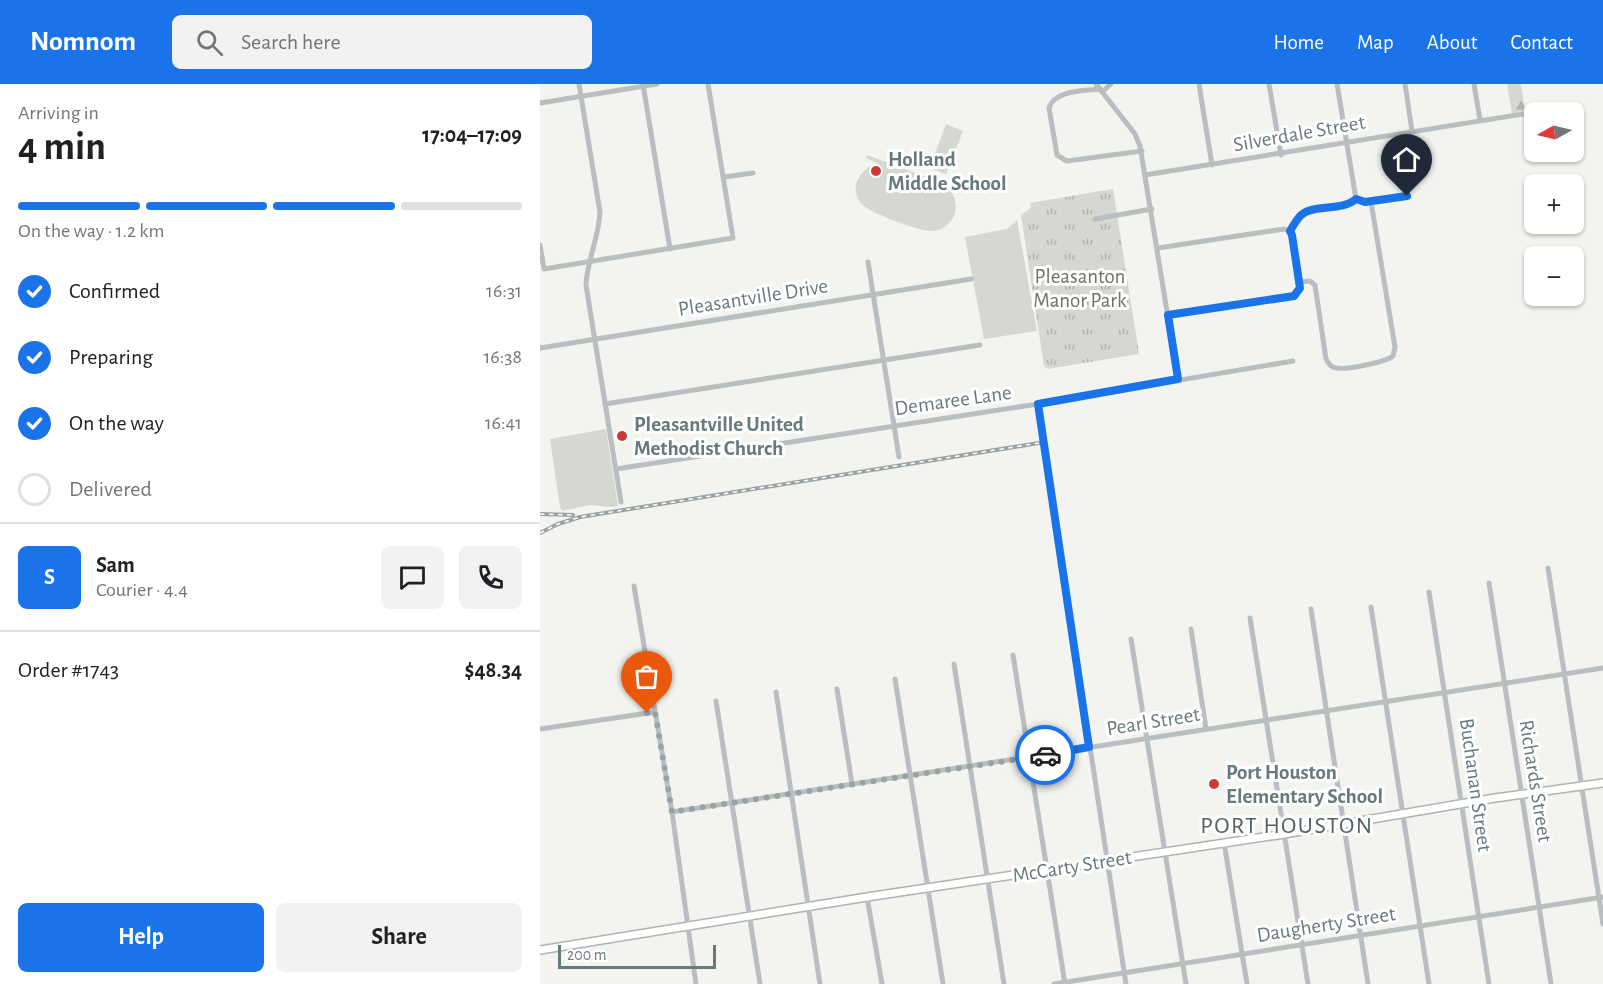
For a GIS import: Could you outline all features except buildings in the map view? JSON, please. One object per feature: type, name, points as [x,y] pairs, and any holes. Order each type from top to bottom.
[{"type":"main road","name":"McCarty Street","points":[[540,950],[748,915],[1603,783]]},
{"type":"street","points":[[579,84],[600,212],[596,240],[588,262],[586,285],[621,502]]},
{"type":"street","points":[[540,102],[657,84]]},
{"type":"street","points":[[540,245],[544,269],[733,238],[708,84]]},
{"type":"street","points":[[1111,84],[1057,96],[1052,100],[1049,108],[1056,153],[1058,157],[1067,161],[1142,151]]},
{"type":"street","points":[[1199,84],[1212,165]]},
{"type":"street","points":[[1269,84],[1281,154]]},
{"type":"street","points":[[1336,84],[1356,199]]},
{"type":"street","points":[[1405,84],[1412,131]]},
{"type":"street","points":[[1474,84],[1480,120]]},
{"type":"street","points":[[643,85],[670,249]]},
{"type":"street","points":[[1099,88],[1135,134],[1142,151],[1178,379]]},
{"type":"street","name":"Silverdale Street","points":[[1145,175],[1524,114]]},
{"type":"street","points":[[724,177],[753,173]]},
{"type":"street","points":[[1356,199],[1371,201],[1407,196]]},
{"type":"street","points":[[1168,315],[1294,296],[1299,291],[1299,282],[1290,231],[1305,213],[1346,205],[1356,199]]},
{"type":"street","points":[[1299,282],[1310,281],[1315,285],[1326,359],[1330,365],[1337,369],[1386,361],[1393,356],[1395,347],[1371,201]]},
{"type":"street","points":[[1095,219],[1152,209]]},
{"type":"street","points":[[1158,248],[1290,231]]},
{"type":"street","points":[[868,262],[899,457]]},
{"type":"street","name":"Pleasantville Drive","points":[[540,348],[971,279]]},
{"type":"street","points":[[605,404],[980,345]]},
{"type":"street","name":"Demaree Lane","points":[[616,469],[1038,404],[1293,361]]},
{"type":"street","points":[[1038,404],[1126,984]]},
{"type":"street","points":[[1548,568],[1601,897],[1603,924]]},
{"type":"street","name":"Richards Street","points":[[1489,583],[1551,984]]},
{"type":"street","points":[[633,586],[672,812],[696,984]]},
{"type":"street","name":"Buchanan Street","points":[[1429,592],[1489,984]]},
{"type":"street","points":[[1371,607],[1429,984]]},
{"type":"street","points":[[1311,609],[1368,984]]},
{"type":"street","points":[[1250,618],[1308,984]]},
{"type":"street","points":[[1191,629],[1206,729]]},
{"type":"street","points":[[1131,639],[1186,984]]},
{"type":"street","points":[[1013,655],[1065,983]]},
{"type":"street","points":[[954,664],[1004,984]]},
{"type":"street","name":"Pearl Street","points":[[672,812],[1603,668]]},
{"type":"street","points":[[895,679],[943,984]]},
{"type":"street","points":[[837,689],[852,784]]},
{"type":"street","points":[[776,692],[820,984]]},
{"type":"street","points":[[716,701],[760,984]]},
{"type":"street","points":[[540,729],[655,712]]},
{"type":"street","points":[[1224,842],[1247,984]]},
{"type":"street","points":[[867,897],[882,984]]},
{"type":"street","name":"Daugherty Street","points":[[1054,984],[1601,897]]},
{"type":"green space","points":[[1507,84],[1521,84],[1524,111],[1512,113]]},
{"type":"green space","points":[[946,124],[963,131],[946,174],[930,168]]},
{"type":"green space","points":[[867,155],[958,189],[957,191],[950,189],[956,205],[950,222],[940,229],[927,231],[897,222],[864,206],[856,193],[857,181],[865,170],[877,163],[866,158]]},
{"type":"green space","name":"Pleasanton Manor Park","points":[[1113,189],[1139,354],[1048,369],[1044,366],[1021,215],[1031,208],[1030,203]]},
{"type":"green space","points":[[1017,220],[1037,331],[984,339],[965,237],[1007,229]]},
{"type":"green space","points":[[606,429],[618,506],[591,505],[562,511],[550,439]]},
{"type":"railway","points":[[540,533],[580,517],[1039,443]]},
{"type":"railway","points":[[540,514],[573,515]]},
{"type":"way so far","points":[[647,713],[655,712],[672,812],[1045,755]]},
{"type":"place","name":"Holland Middle School","points":[[876,171]]},
{"type":"place","name":"Pleasantville United Methodist Church","points":[[622,436]]},
{"type":"place","name":"Port Houston Elementary School","points":[[1214,784]]},
{"type":"district","name":"PORT HOUSTON","points":[[1287,825]]},
{"type":"route","points":[[1045,755],[1089,747],[1038,404],[1178,379],[1168,315],[1294,296],[1300,288],[1290,231],[1301,215],[1309,211],[1346,205],[1356,199],[1365,202],[1407,196]]}]
